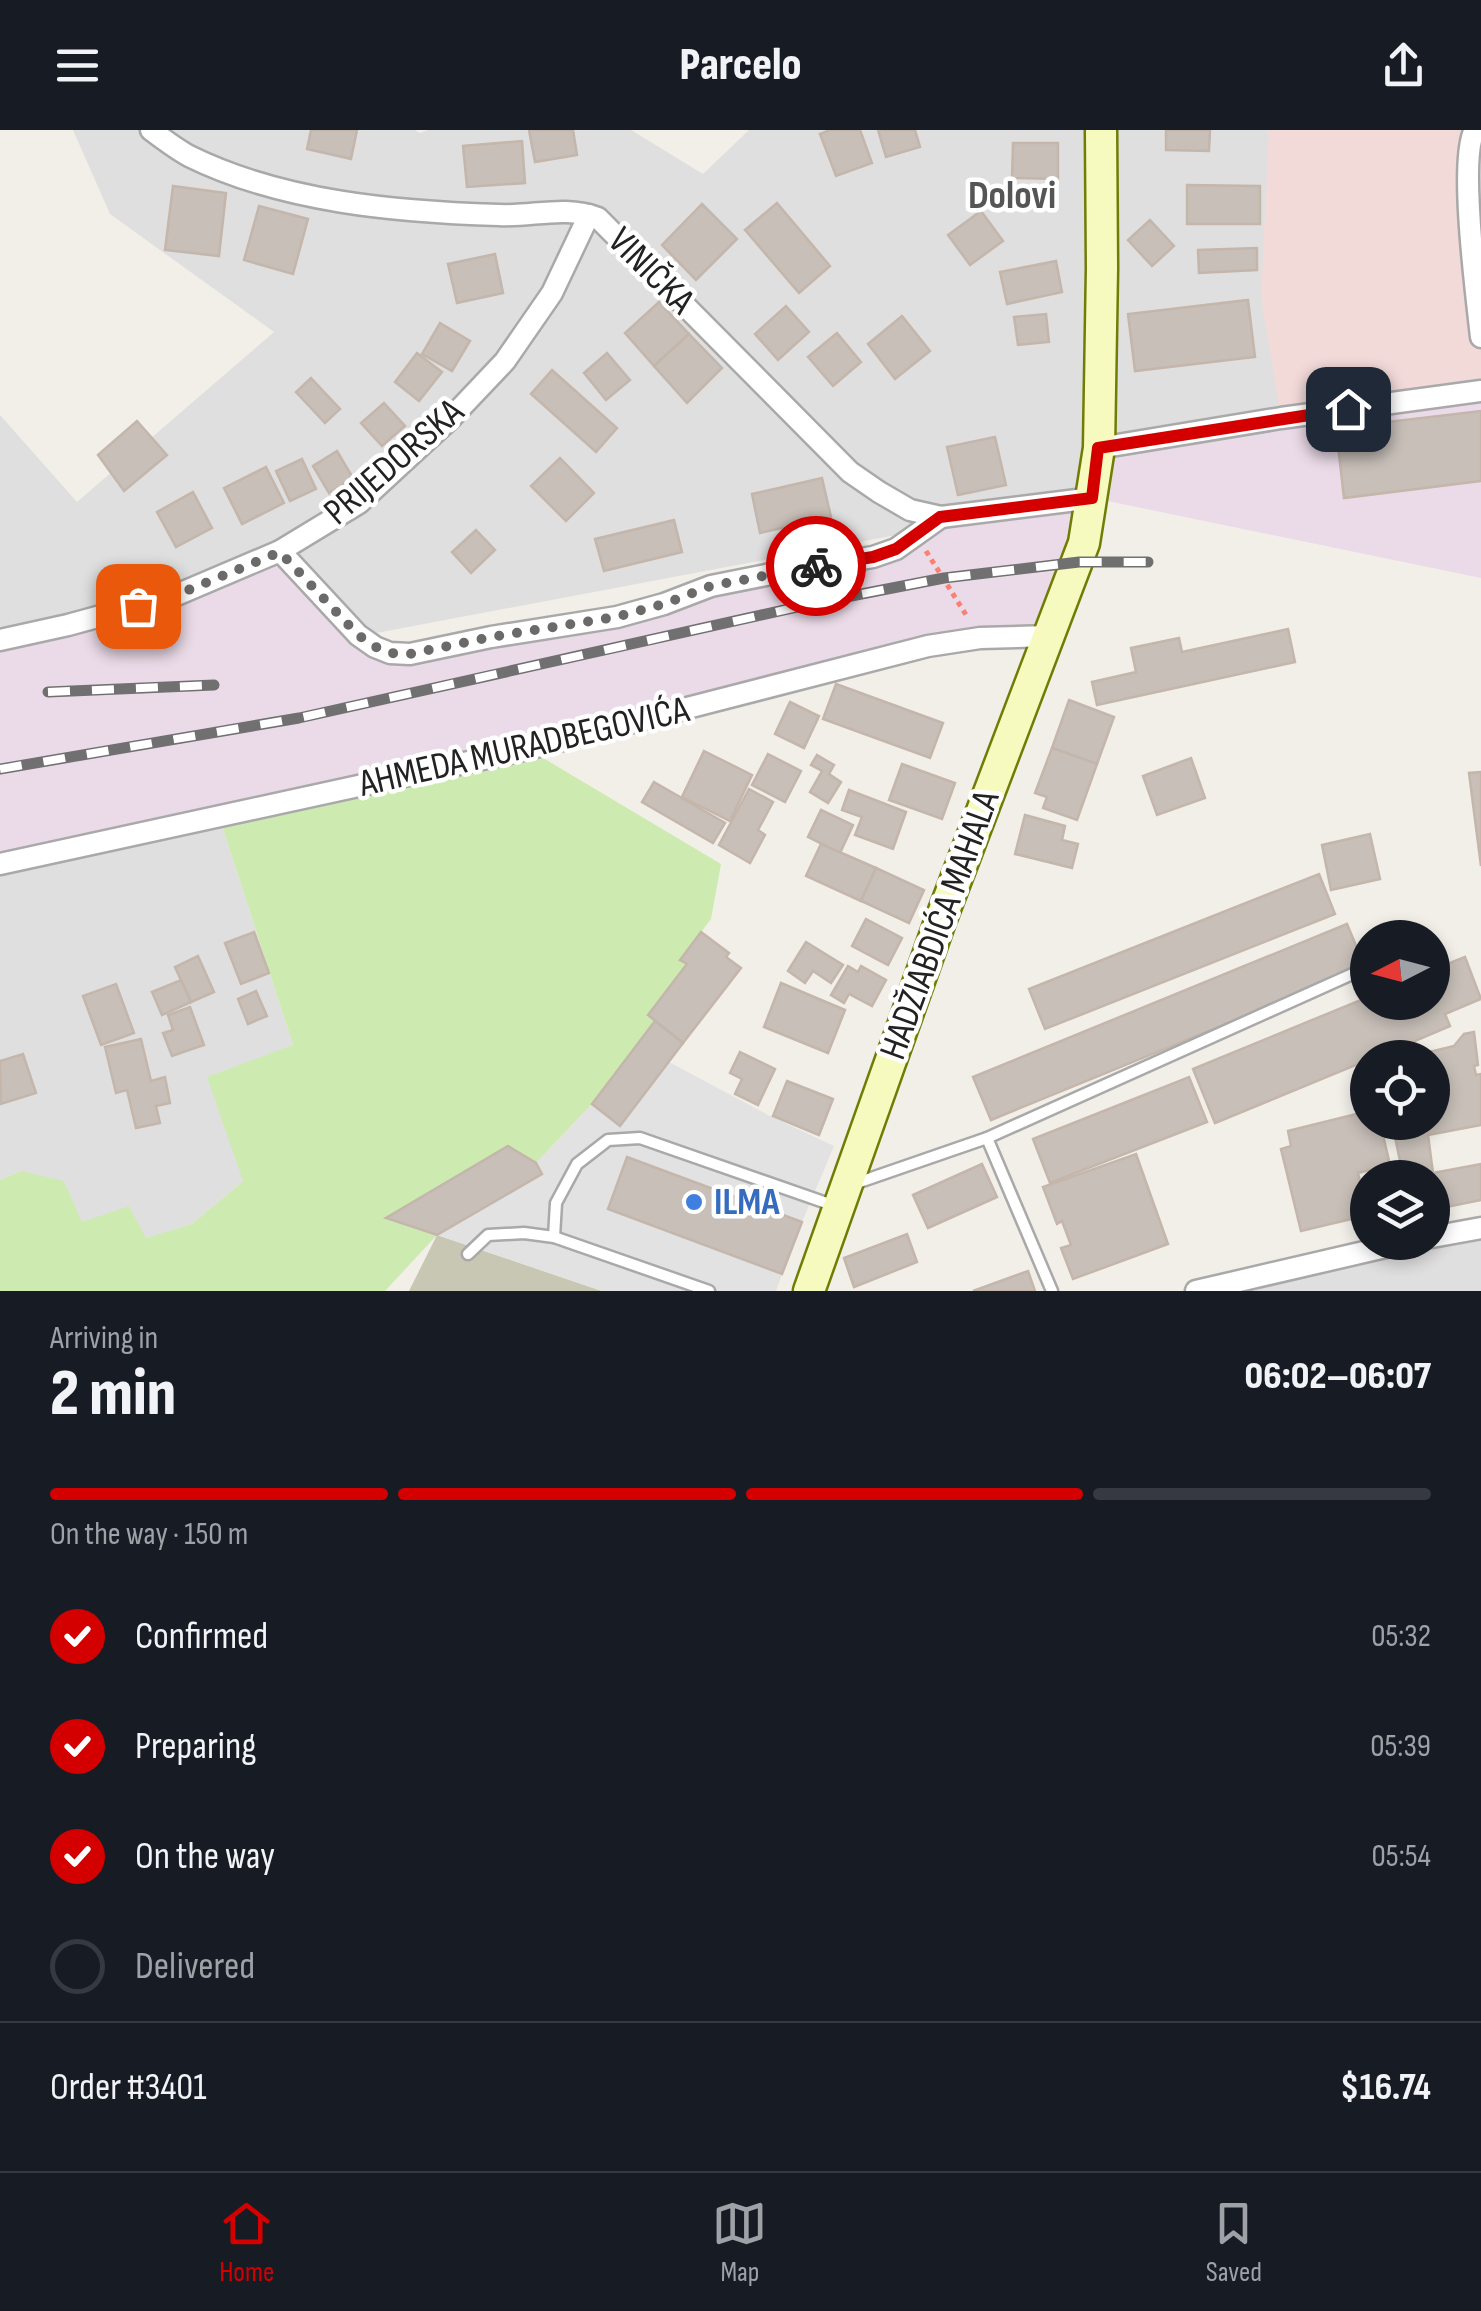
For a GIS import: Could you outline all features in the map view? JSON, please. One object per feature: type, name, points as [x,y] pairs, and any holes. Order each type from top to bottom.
[{"type":"street","name":"VINIČKA","points":[[151,130],[188,155],[249,180],[356,204],[504,216],[566,211],[598,218],[850,472],[910,510],[940,517],[1092,498]]},
{"type":"street","name":"HADŽIABDIĆA MAHALA","points":[[809,1291],[948,902],[1078,562],[1098,448],[1101,130]]},
{"type":"street","points":[[1475,130],[1467,156],[1481,338]]},
{"type":"street","name":"PRIJEDORSKA","points":[[0,640],[174,596],[280,552],[359,503],[413,455],[505,361],[552,293],[590,215]]},
{"type":"street","points":[[1098,448],[1481,391]]},
{"type":"street","points":[[280,552],[358,635],[390,653],[410,654],[616,617],[711,586],[873,557],[896,549],[940,517]]},
{"type":"street","name":"AHMEDA MURADBEGOVIĆA","points":[[0,864],[528,749],[928,646],[980,638],[1048,636]]},
{"type":"street","points":[[1450,1234],[1481,1228]]},
{"type":"street","points":[[1196,1291],[1350,1255]]},
{"type":"lane","points":[[554,1238],[556,1203],[577,1164],[608,1140],[640,1138],[842,1197],[987,1138],[1350,976]]},
{"type":"lane","points":[[987,1138],[1052,1291]]},
{"type":"lane","points":[[468,1254],[488,1235],[524,1233],[554,1238],[710,1291]]},
{"type":"path","points":[[916,536],[980,638]]},
{"type":"shaded area","points":[[73,130],[420,133],[631,130],[703,174],[749,130],[1097,130],[1093,498],[318,644],[0,640],[0,415],[77,502],[274,332],[110,214]]},
{"type":"shaded area","points":[[1103,130],[1481,130],[1481,391],[1099,448]]},
{"type":"shaded area","points":[[1269,130],[1467,130],[1481,391],[1281,418],[1261,297]]},
{"type":"shaded area","points":[[1481,391],[1481,578],[1093,498],[1048,636],[980,638],[0,864],[0,640],[68,625],[280,551],[390,653],[873,557],[941,517],[1092,498],[1099,448]]},
{"type":"shaded area","points":[[219,816],[293,1045],[243,1181],[192,1224],[146,1239],[82,1222],[21,1171],[0,1180],[0,864]]},
{"type":"shaded area","points":[[669,1062],[834,1146],[802,1222],[628,1157],[608,1209],[782,1274],[776,1291],[602,1291],[437,1235],[542,1175],[536,1163],[592,1104],[621,1126]]},
{"type":"shaded area","points":[[1481,1228],[1481,1291],[1196,1291],[1350,1256],[1350,1260],[1450,1260],[1450,1237]]},
{"type":"shaded area","points":[[437,1235],[602,1291],[409,1291]]},
{"type":"green space","points":[[528,749],[721,864],[711,919],[681,959],[687,964],[648,1015],[655,1021],[592,1104],[536,1163],[508,1147],[387,1217],[437,1235],[385,1291],[0,1291],[0,1180],[21,1171],[64,1181],[82,1222],[129,1206],[146,1238],[192,1224],[243,1181],[207,1077],[293,1045],[219,816]]},
{"type":"building","points":[[311,130],[357,130],[351,159],[307,149]]},
{"type":"building","points":[[529,130],[573,130],[577,155],[535,162]]},
{"type":"building","points":[[860,130],[872,163],[836,176],[820,134]]},
{"type":"building","points":[[878,130],[915,130],[920,147],[886,157]]},
{"type":"building","points":[[1166,130],[1210,130],[1209,151],[1166,150]]},
{"type":"building","points":[[522,141],[525,183],[467,187],[463,146]]},
{"type":"building","points":[[1013,143],[1058,143],[1058,179],[1012,178]]},
{"type":"building","points":[[1187,185],[1260,186],[1260,224],[1187,224]]},
{"type":"building","points":[[173,186],[226,193],[219,256],[165,250]]},
{"type":"building","points":[[777,203],[830,266],[799,293],[745,230]]},
{"type":"building","points":[[702,204],[737,239],[696,280],[662,245]]},
{"type":"building","points":[[259,206],[308,219],[293,274],[244,260]]},
{"type":"building","points":[[981,211],[1003,241],[970,265],[948,235]]},
{"type":"building","points":[[1150,220],[1174,246],[1152,266],[1128,240]]},
{"type":"building","points":[[1257,248],[1257,270],[1199,273],[1198,250]]},
{"type":"building","points":[[495,254],[503,293],[457,303],[448,264]]},
{"type":"building","points":[[1056,261],[1062,292],[1007,304],[1000,272]]},
{"type":"building","points":[[1248,300],[1255,357],[1135,371],[1128,314]]},
{"type":"building","points":[[659,302],[689,334],[654,366],[625,333]]},
{"type":"building","points":[[786,306],[809,332],[778,360],[755,334]]},
{"type":"building","points":[[1046,314],[1049,342],[1018,345],[1014,317]]},
{"type":"building","points":[[902,316],[930,351],[895,379],[868,344]]},
{"type":"building","points":[[440,323],[470,341],[452,371],[422,354]]},
{"type":"building","points":[[837,333],[861,362],[833,386],[808,357]]},
{"type":"building","points":[[689,334],[722,368],[687,403],[654,366]]},
{"type":"building","points":[[417,353],[442,372],[419,401],[395,382]]},
{"type":"building","points":[[607,353],[630,380],[606,400],[584,373]]},
{"type":"building","points":[[552,370],[617,428],[596,452],[531,394]]},
{"type":"building","points":[[311,378],[340,409],[325,423],[296,392]]},
{"type":"building","points":[[384,403],[405,426],[382,446],[361,423]]},
{"type":"building","points":[[1481,411],[1481,481],[1344,498],[1336,428]]},
{"type":"building","points":[[137,421],[167,455],[124,491],[98,455]]},
{"type":"building","points":[[995,437],[1006,485],[958,495],[947,447]]},
{"type":"building","points":[[337,451],[353,478],[329,493],[313,466]]},
{"type":"building","points":[[560,458],[594,493],[566,521],[531,486]]},
{"type":"building","points":[[302,459],[316,489],[290,501],[276,471]]},
{"type":"building","points":[[266,467],[284,503],[242,524],[224,488]]},
{"type":"building","points":[[822,478],[831,517],[760,533],[752,494]]},
{"type":"building","points":[[193,492],[212,528],[176,547],[157,512]]},
{"type":"building","points":[[674,520],[682,552],[604,571],[595,539]]},
{"type":"building","points":[[476,530],[495,550],[471,573],[452,552]]},
{"type":"building","points":[[1288,629],[1295,662],[1097,705],[1092,682],[1136,672],[1131,648],[1179,638],[1182,652]]},
{"type":"building","points":[[836,684],[943,723],[930,758],[823,719]]},
{"type":"building","points":[[1069,700],[1114,717],[1097,764],[1052,748]]},
{"type":"building","points":[[790,702],[819,716],[804,748],[775,734]]},
{"type":"building","points":[[1052,748],[1097,764],[1077,820],[1043,808],[1047,797],[1035,793]]},
{"type":"building","points":[[704,751],[752,775],[730,821],[682,797]]},
{"type":"building","points":[[768,754],[801,771],[785,802],[752,785]]},
{"type":"building","points":[[817,755],[834,765],[829,774],[841,782],[828,803],[810,792],[822,771],[811,765]]},
{"type":"building","points":[[1191,758],[1205,798],[1157,815],[1143,776]]},
{"type":"building","points":[[902,764],[955,783],[942,819],[889,800]]},
{"type":"building","points":[[1481,772],[1481,866],[1469,773]]},
{"type":"building","points":[[654,782],[725,823],[713,843],[642,802]]},
{"type":"building","points":[[749,789],[773,802],[758,830],[765,835],[750,863],[719,845]]},
{"type":"building","points":[[849,790],[906,812],[893,849],[855,835],[862,817],[842,810]]},
{"type":"building","points":[[821,810],[853,825],[840,853],[808,837]]},
{"type":"building","points":[[1025,815],[1065,826],[1062,840],[1078,844],[1072,868],[1015,854]]},
{"type":"building","points":[[1370,834],[1380,879],[1331,890],[1322,845]]},
{"type":"building","points":[[821,844],[876,868],[861,901],[806,876]]},
{"type":"building","points":[[876,868],[924,890],[909,923],[861,901]]},
{"type":"building","points":[[1319,874],[1335,914],[1045,1029],[1029,989]]},
{"type":"building","points":[[866,919],[902,938],[888,965],[852,946]]},
{"type":"building","points":[[1347,924],[1350,931],[1350,973],[991,1120],[973,1077]]},
{"type":"building","points":[[254,932],[269,973],[241,984],[225,943]]},
{"type":"building","points":[[701,932],[729,953],[726,957],[741,968],[683,1043],[648,1015],[687,964],[680,960]]},
{"type":"building","points":[[806,942],[843,965],[831,983],[813,971],[805,983],[788,971]]},
{"type":"building","points":[[198,956],[214,992],[191,1002],[175,967]]},
{"type":"building","points":[[1465,957],[1481,999],[1450,1012],[1450,963]]},
{"type":"building","points":[[848,966],[858,972],[861,966],[886,980],[872,1006],[849,994],[844,1003],[831,995]]},
{"type":"building","points":[[181,980],[191,1002],[162,1015],[152,992]]},
{"type":"building","points":[[781,983],[845,1010],[828,1053],[764,1027]]},
{"type":"building","points":[[116,984],[134,1033],[101,1045],[83,996]]},
{"type":"building","points":[[256,991],[267,1016],[248,1024],[238,999]]},
{"type":"building","points":[[1350,1004],[1350,1020],[1448,1020],[1450,1026],[1417,1040],[1350,1040],[1350,1067],[1215,1123],[1193,1069]]},
{"type":"building","points":[[190,1007],[204,1045],[172,1056],[163,1033],[173,1030],[168,1015]]},
{"type":"building","points":[[655,1021],[683,1043],[620,1126],[592,1104]]},
{"type":"building","points":[[1474,1032],[1478,1065],[1474,1066],[1476,1075],[1481,1074],[1481,1125],[1450,1131],[1450,1047],[1464,1034]]},
{"type":"building","points":[[141,1039],[151,1081],[165,1077],[170,1103],[156,1106],[160,1123],[136,1128],[127,1090],[116,1093],[105,1047]]},
{"type":"building","points":[[740,1052],[775,1069],[758,1105],[735,1094],[742,1079],[730,1073]]},
{"type":"building","points":[[23,1054],[36,1093],[1,1104],[0,1061]]},
{"type":"building","points":[[1189,1077],[1207,1122],[1050,1183],[1033,1139]]},
{"type":"building","points":[[787,1081],[833,1099],[819,1135],[773,1116]]},
{"type":"building","points":[[1350,1116],[1350,1140],[1384,1140],[1389,1160],[1350,1160],[1350,1219],[1301,1231],[1281,1149],[1291,1146],[1288,1131]]},
{"type":"building","points":[[1396,1140],[1429,1140],[1431,1160],[1400,1160]]},
{"type":"building","points":[[508,1146],[536,1163],[542,1174],[437,1235],[386,1218]]},
{"type":"building","points":[[1136,1154],[1168,1244],[1073,1279],[1061,1248],[1071,1245],[1062,1221],[1057,1224],[1043,1187]]},
{"type":"building","points":[[627,1157],[802,1222],[782,1274],[608,1209]]},
{"type":"building","points":[[982,1164],[997,1197],[928,1228],[913,1195]]},
{"type":"building","points":[[1481,1164],[1481,1200],[1450,1206],[1450,1170]]},
{"type":"building","points":[[907,1234],[917,1262],[854,1287],[844,1258]]},
{"type":"building","points":[[1028,1271],[1035,1291],[973,1291]]},
{"type":"railway","points":[[0,769],[299,718],[944,578],[1079,562],[1148,562]]},
{"type":"railway","points":[[48,692],[214,685]]},
{"type":"way so far","points":[[138,606],[174,596],[280,552],[358,635],[390,653],[410,654],[616,617],[711,586],[816,566]]},
{"type":"place","name":"ILMA","points":[[694,1202]]},
{"type":"district","name":"Dolovi","points":[[1012,196]]},
{"type":"route","points":[[816,566],[873,557],[896,549],[940,517],[1092,498],[1098,448],[1348,409]]}]
